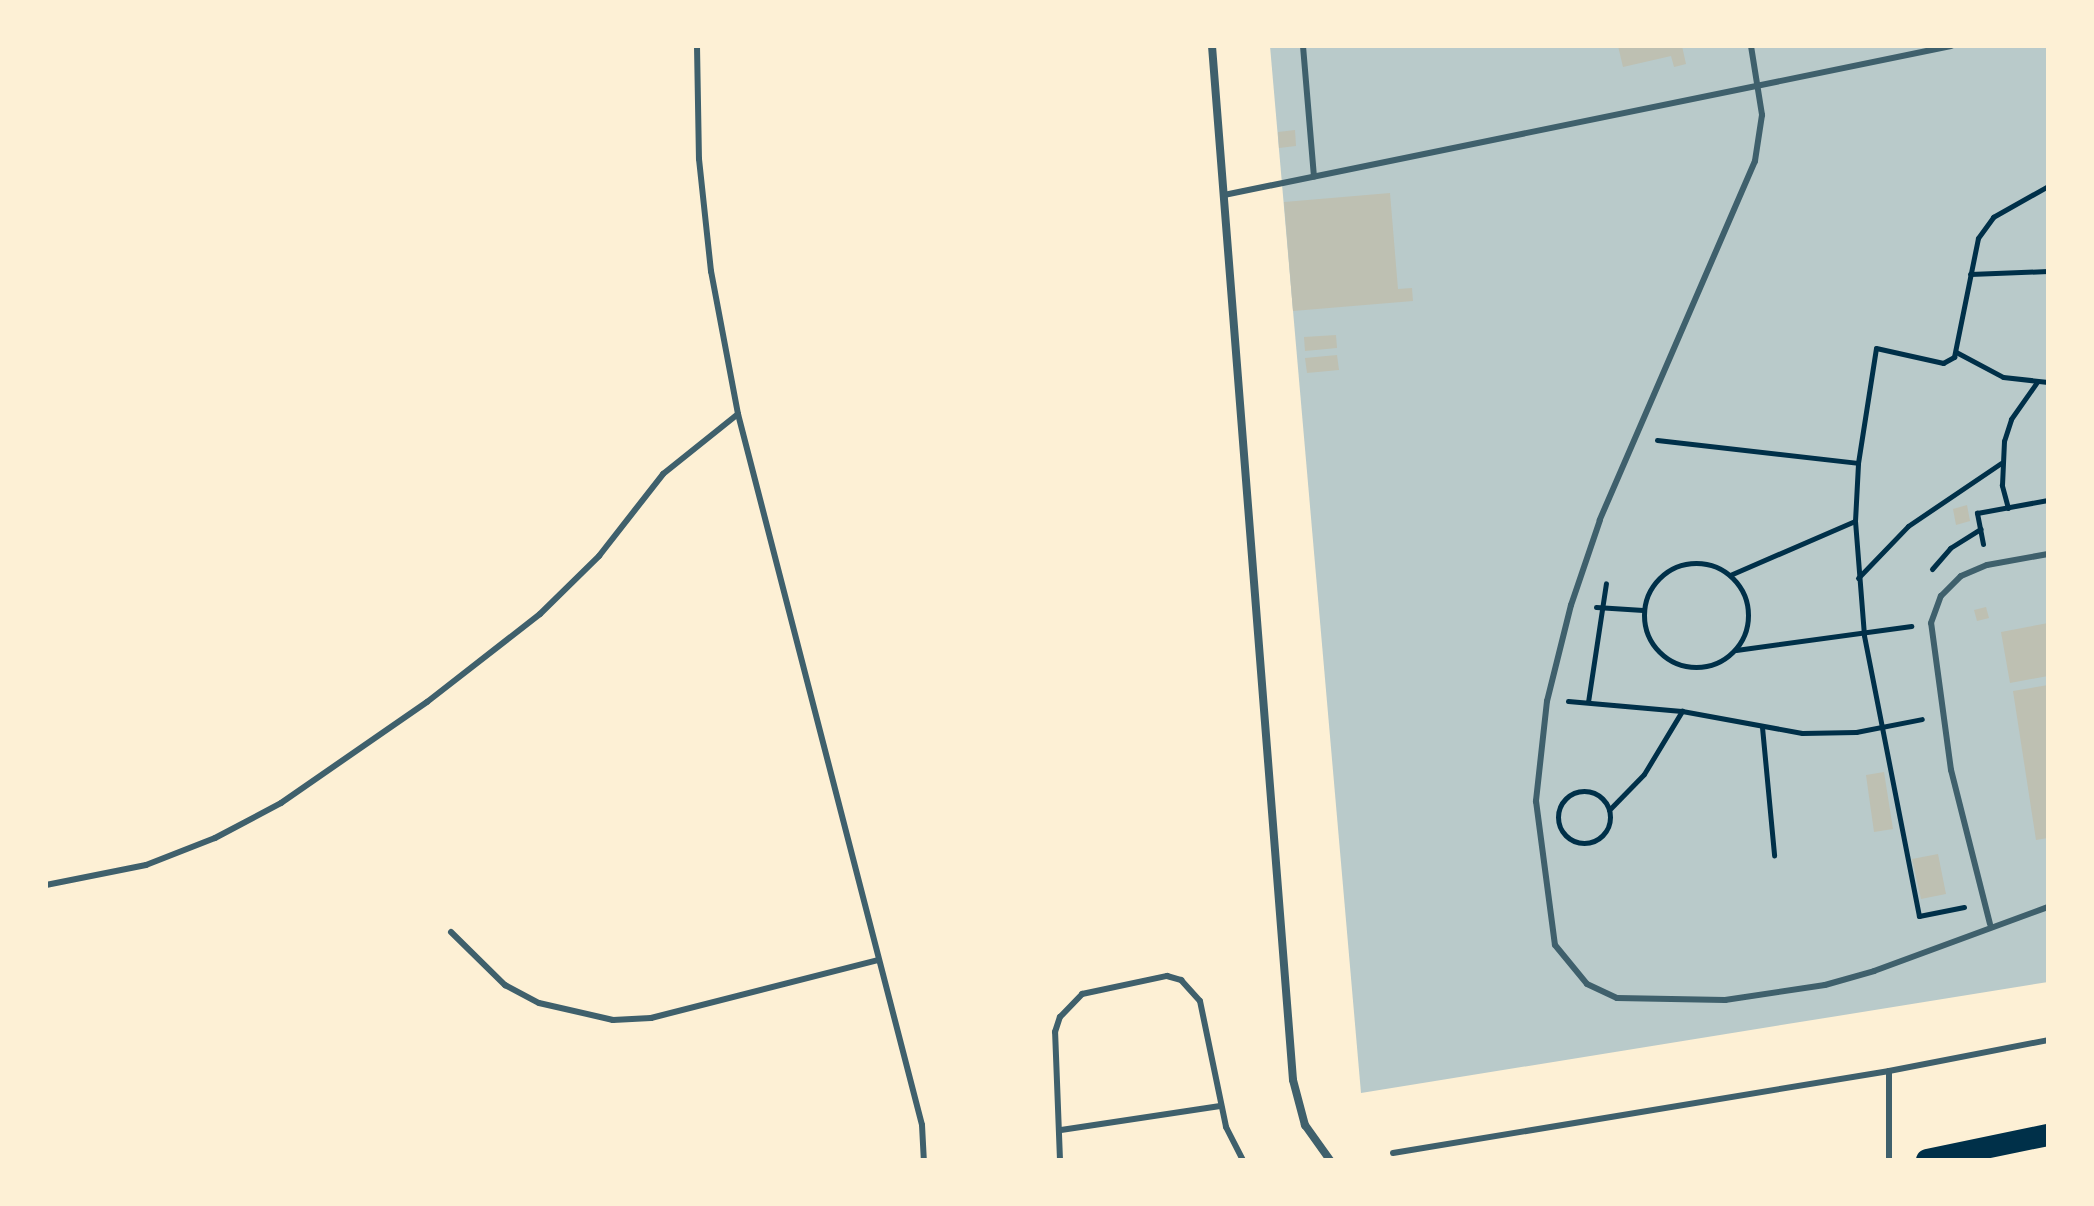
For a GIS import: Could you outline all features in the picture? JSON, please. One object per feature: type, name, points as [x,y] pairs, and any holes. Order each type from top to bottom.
[{"type":"highway","points":[[1927,1160],[2048,1135]]},
{"type":"street","points":[[1212,46],[1293,1080],[1305,1125],[1330,1160]]},
{"type":"lane","points":[[697,46],[699,159],[711,271],[738,414],[922,1125],[924,1160]]},
{"type":"lane","points":[[1303,46],[1314,177]]},
{"type":"lane","points":[[1751,46],[1762,115],[1755,161],[1636,437],[1571,605],[1547,701],[1536,801],[1550,929],[1568,967],[1601,992],[1674,1001],[1775,995],[1874,971],[1990,924],[2048,907]]},
{"type":"lane","points":[[1224,195],[1759,88],[1951,46]]},
{"type":"lane","points":[[46,885],[146,865],[215,838],[281,803],[427,702],[540,614],[599,556],[663,474],[738,414]]},
{"type":"lane","points":[[1990,924],[1942,715],[1931,623],[1950,585],[1987,565],[2048,554]]},
{"type":"lane","points":[[451,932],[475,961],[539,1003],[613,1020],[651,1018],[878,960]]},
{"type":"lane","points":[[1060,1160],[1055,1032],[1060,1017],[1082,994],[1153,977],[1181,980],[1200,1001],[1220,1106],[1243,1160]]},
{"type":"lane","points":[[1393,1153],[1889,1071],[2048,1040]]},
{"type":"lane","points":[[1889,1071],[1889,1160]]},
{"type":"lane","points":[[1061,1130],[1220,1106]]},
{"type":"path","points":[[1985,903],[1919,916],[1864,635],[1855,521],[1858,463],[1876,348],[1943,363],[1956,352],[1970,274],[1984,226],[2048,186]]},
{"type":"path","points":[[1970,274],[2048,271]]},
{"type":"path","points":[[1956,352],[1994,374],[2048,382]]},
{"type":"path","points":[[2008,508],[2001,463],[2011,419],[2037,382]]},
{"type":"path","points":[[1636,437],[1858,463]]},
{"type":"path","points":[[1655,454],[1661,441]]},
{"type":"path","points":[[1858,578],[1908,526],[2001,463]]},
{"type":"path","points":[[1987,565],[1977,513],[2048,500]]},
{"type":"path","points":[[1730,575],[1855,521]]},
{"type":"path","points":[[1736,650],[1749,619],[1741,588],[1730,575],[1701,562],[1684,563],[1656,580],[1643,610],[1650,642],[1675,664],[1708,667],[1736,650],[1864,635],[1931,623]]},
{"type":"path","points":[[1588,702],[1600,607],[1607,578]]},
{"type":"path","points":[[1571,605],[1643,610]]},
{"type":"path","points":[[1547,701],[1682,711],[1762,727],[1829,735],[1942,715]]},
{"type":"path","points":[[1609,810],[1599,795],[1574,794],[1565,798],[1557,814],[1561,832],[1576,843],[1595,841],[1608,828],[1609,810],[1644,774],[1682,711]]},
{"type":"path","points":[[1762,727],[1774,855]]},
{"type":"shaded area","points":[[1270,46],[2048,46],[2048,982],[1361,1093]]},
{"type":"building","points":[[1618,46],[1682,46],[1686,64],[1674,67],[1671,56],[1623,67]]},
{"type":"building","points":[[1295,130],[1296,146],[1279,148],[1278,132]]},
{"type":"building","points":[[1390,193],[1398,289],[1412,288],[1413,301],[1293,311],[1284,202]]},
{"type":"building","points":[[1336,335],[1337,348],[1305,351],[1304,337]]},
{"type":"building","points":[[1337,355],[1339,370],[1307,373],[1305,358]]},
{"type":"building","points":[[1967,505],[1970,521],[1956,525],[1953,509]]},
{"type":"building","points":[[1986,607],[1989,618],[1977,621],[1974,610]]},
{"type":"building","points":[[2048,623],[2048,676],[2010,683],[2001,632]]},
{"type":"building","points":[[2048,685],[2048,838],[2036,840],[2013,691]]},
{"type":"building","points":[[1884,772],[1893,829],[1874,832],[1866,775]]},
{"type":"building","points":[[1938,854],[1946,894],[1921,899],[1912,859]]}]
